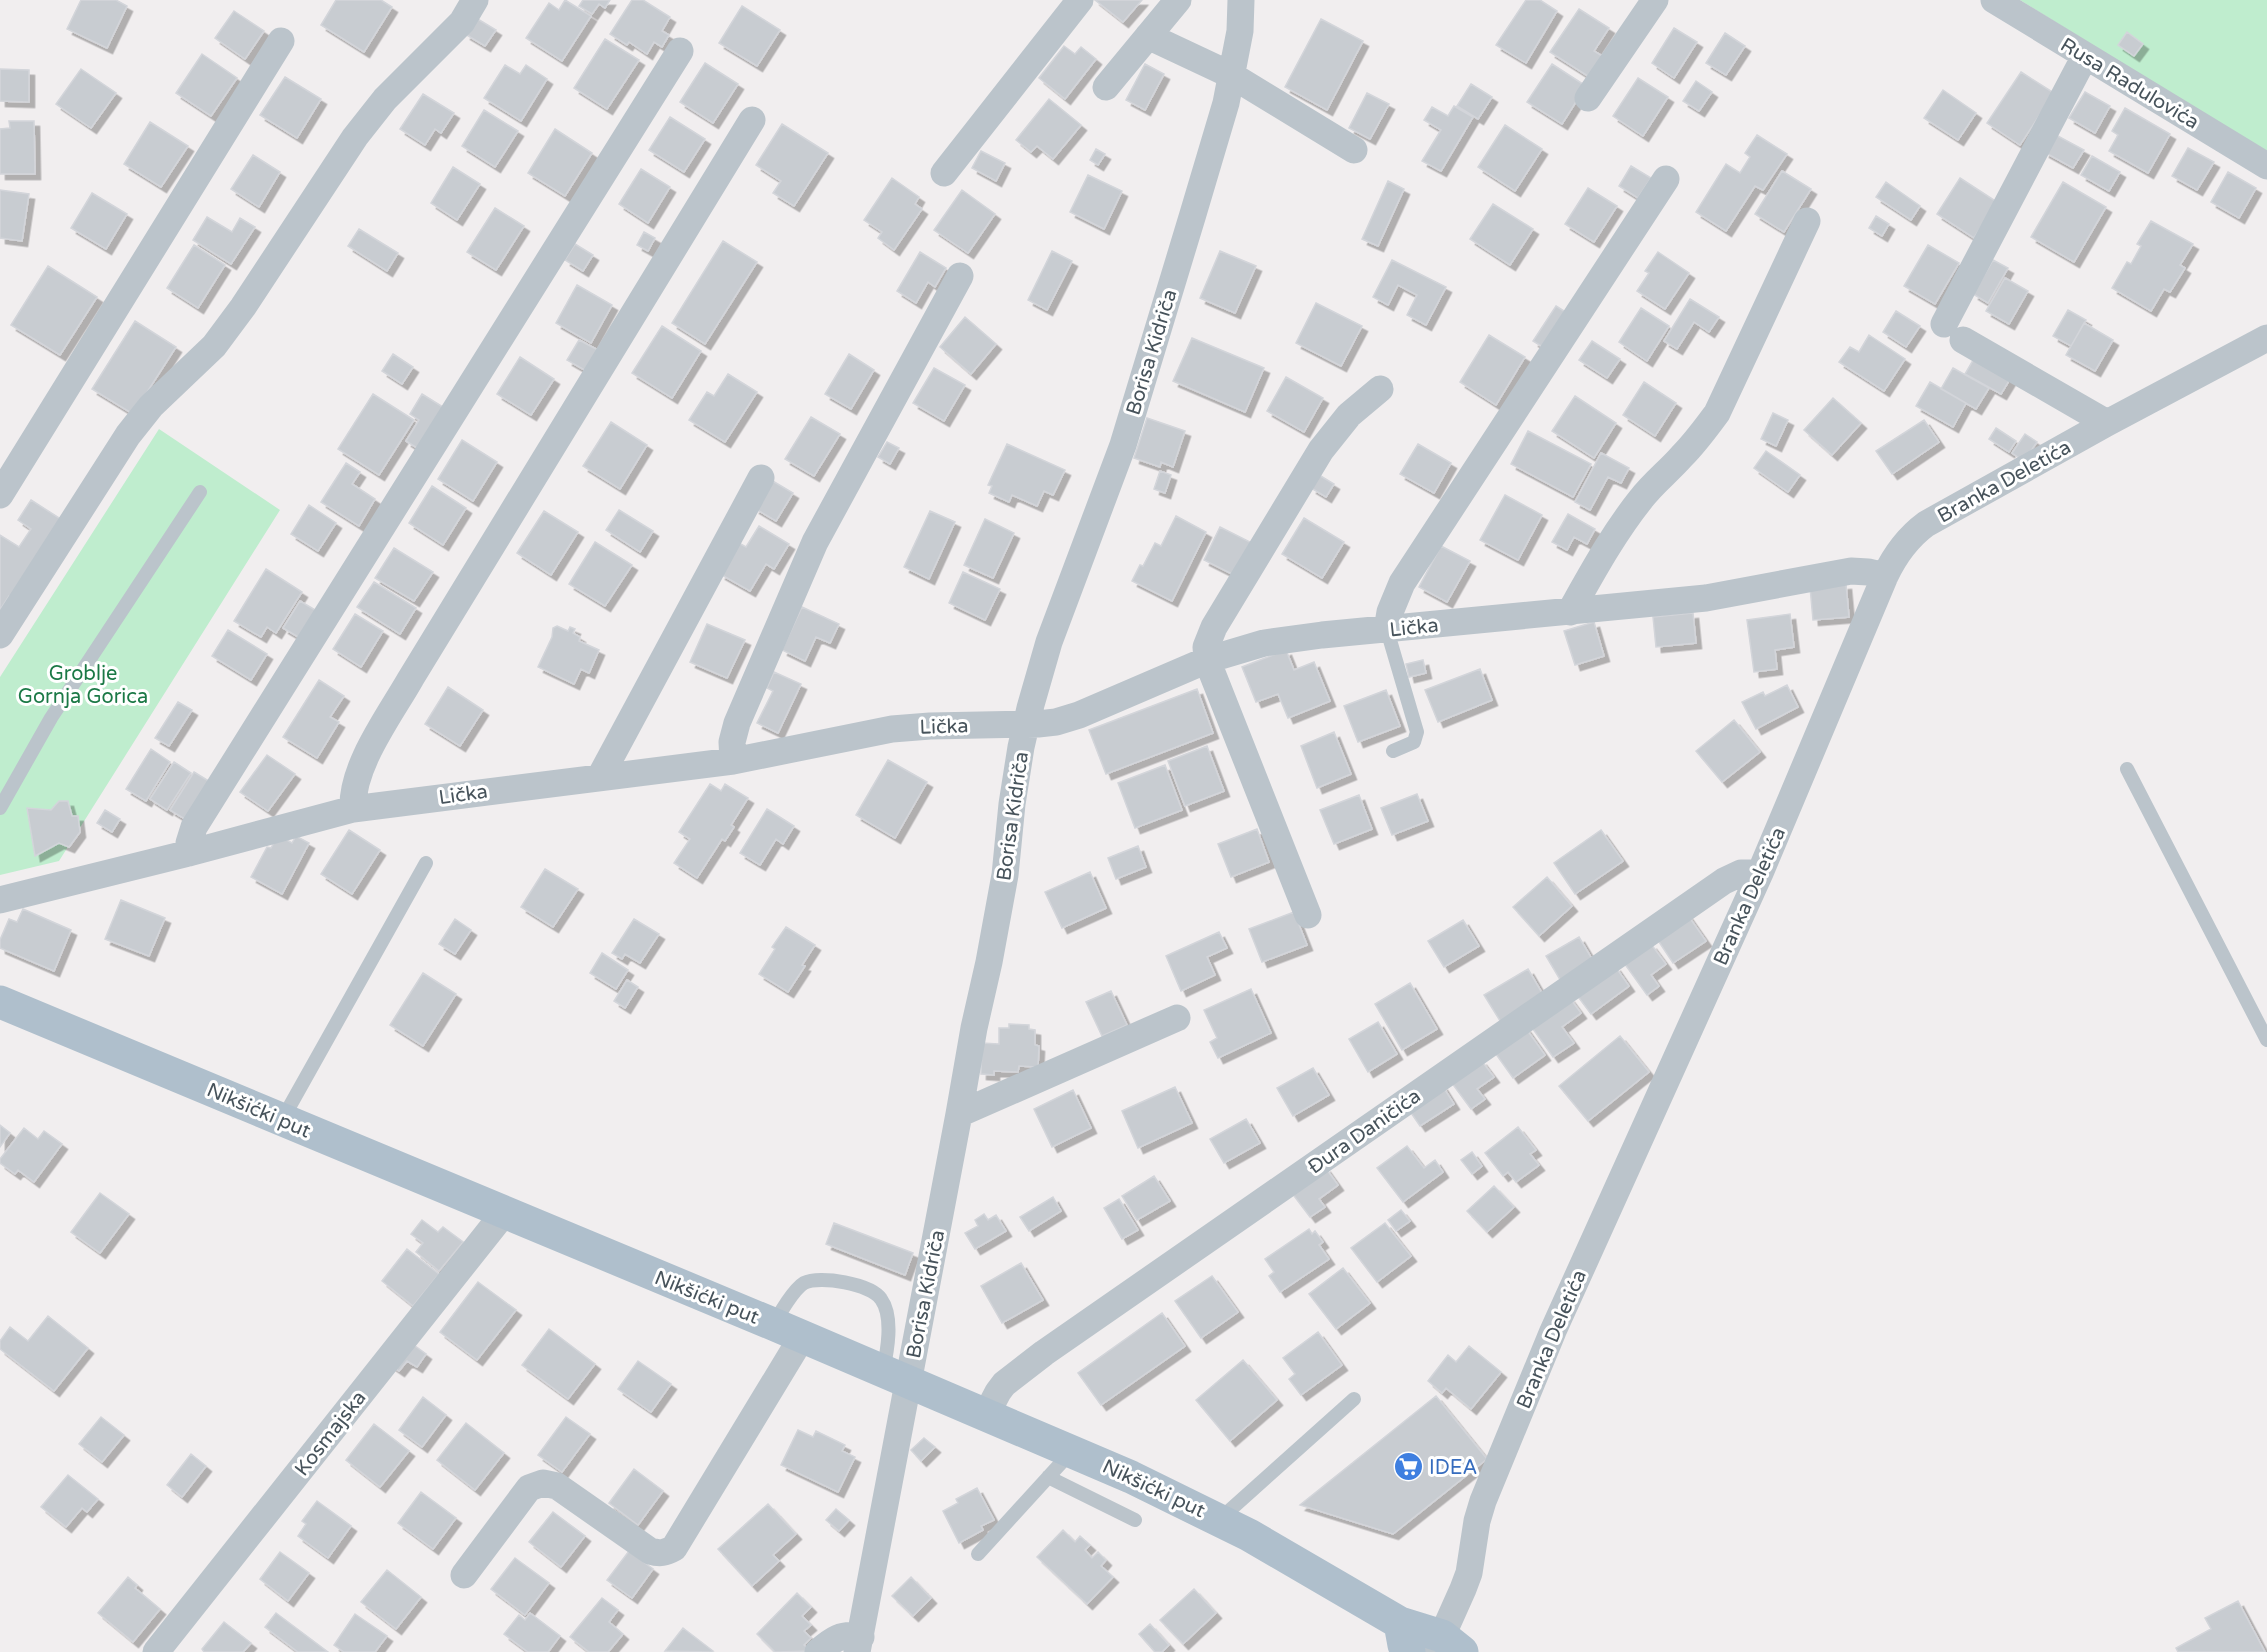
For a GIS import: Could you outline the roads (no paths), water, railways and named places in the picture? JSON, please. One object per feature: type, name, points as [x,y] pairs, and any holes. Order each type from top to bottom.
[{"type":"main road","name":"Nikšićki put","points":[[0,1002],[788,1331],[1158,1489],[1220,1519],[1404,1638],[1443,1646]]},
{"type":"street","points":[[0,636],[128,435],[152,406],[214,346],[243,307],[355,137],[385,99],[462,21],[475,0]]},
{"type":"street","points":[[944,173],[1080,0]]},
{"type":"street","points":[[1106,87],[1178,0]]},
{"type":"street","name":"Borisa Kidriča","points":[[859,1644],[895,1377],[959,1114],[1005,875],[1012,804],[1026,724],[1049,642],[1123,445],[1226,103],[1240,31],[1241,0]]},
{"type":"street","points":[[1588,99],[1655,0]]},
{"type":"street","name":"Rusa Radulovića","points":[[1994,0],[2267,166]]},
{"type":"street","points":[[1148,36],[1232,75],[1354,150]]},
{"type":"street","points":[[0,495],[281,41]]},
{"type":"street","points":[[189,853],[189,843],[194,827],[680,51]]},
{"type":"street","points":[[2085,56],[1954,332],[2107,423]]},
{"type":"street","points":[[353,809],[354,786],[362,763],[406,687],[752,120]]},
{"type":"street","points":[[1387,630],[1389,612],[1402,583],[1666,179]]},
{"type":"street","points":[[1570,612],[1608,544],[1640,499],[1681,457],[1717,413],[1807,221]]},
{"type":"street","points":[[733,761],[732,742],[737,723],[815,542],[960,276]]},
{"type":"street","name":"Branka Deletića","points":[[1443,1646],[1469,1573],[1477,1521],[1483,1501],[1553,1331],[1760,873],[1885,576],[1903,545],[1926,524],[2107,423],[2267,338]]},
{"type":"street","points":[[1308,915],[1207,660],[1206,647],[1214,627],[1321,450],[1349,416],[1380,389]]},
{"type":"street","points":[[600,777],[761,478]]},
{"type":"street","name":"Lička","points":[[1,897],[189,853],[353,809],[733,761],[902,728],[1056,722],[1079,715],[1207,660],[1264,643],[1322,635],[1706,598],[1851,571],[1885,576]]},
{"type":"street","name":"Đura Daničića","points":[[986,1415],[1004,1384],[1044,1353],[1724,881],[1741,873],[1760,873]]},
{"type":"street","points":[[959,1114],[1177,1018]]},
{"type":"street","name":"Kosmajska","points":[[156,1652],[504,1213]]},
{"type":"street","points":[[464,1575],[529,1488],[543,1483],[557,1486],[650,1551],[658,1554],[666,1553],[674,1548],[788,1331]]},
{"type":"street","points":[[818,1652],[831,1640],[842,1635],[859,1644]]},
{"type":"lane","points":[[0,808],[51,718],[200,492]]},
{"type":"lane","points":[[1387,630],[1417,732],[1414,742],[1393,751]]},
{"type":"lane","points":[[2127,769],[2267,1040]]},
{"type":"lane","points":[[282,1120],[426,863]]},
{"type":"lane","points":[[788,1331],[781,1310],[803,1284],[822,1279],[862,1286],[881,1299],[889,1324],[887,1353],[895,1377]]},
{"type":"lane","points":[[1220,1519],[1354,1399]]},
{"type":"lane","points":[[978,1554],[1072,1451]]},
{"type":"lane","points":[[1048,1477],[1135,1520]]},
{"type":"place","name":"IDEA","points":[[1408,1467]]},
{"type":"park label","name":"Groblje Gornja Gorica","points":[[83,684]]}]
